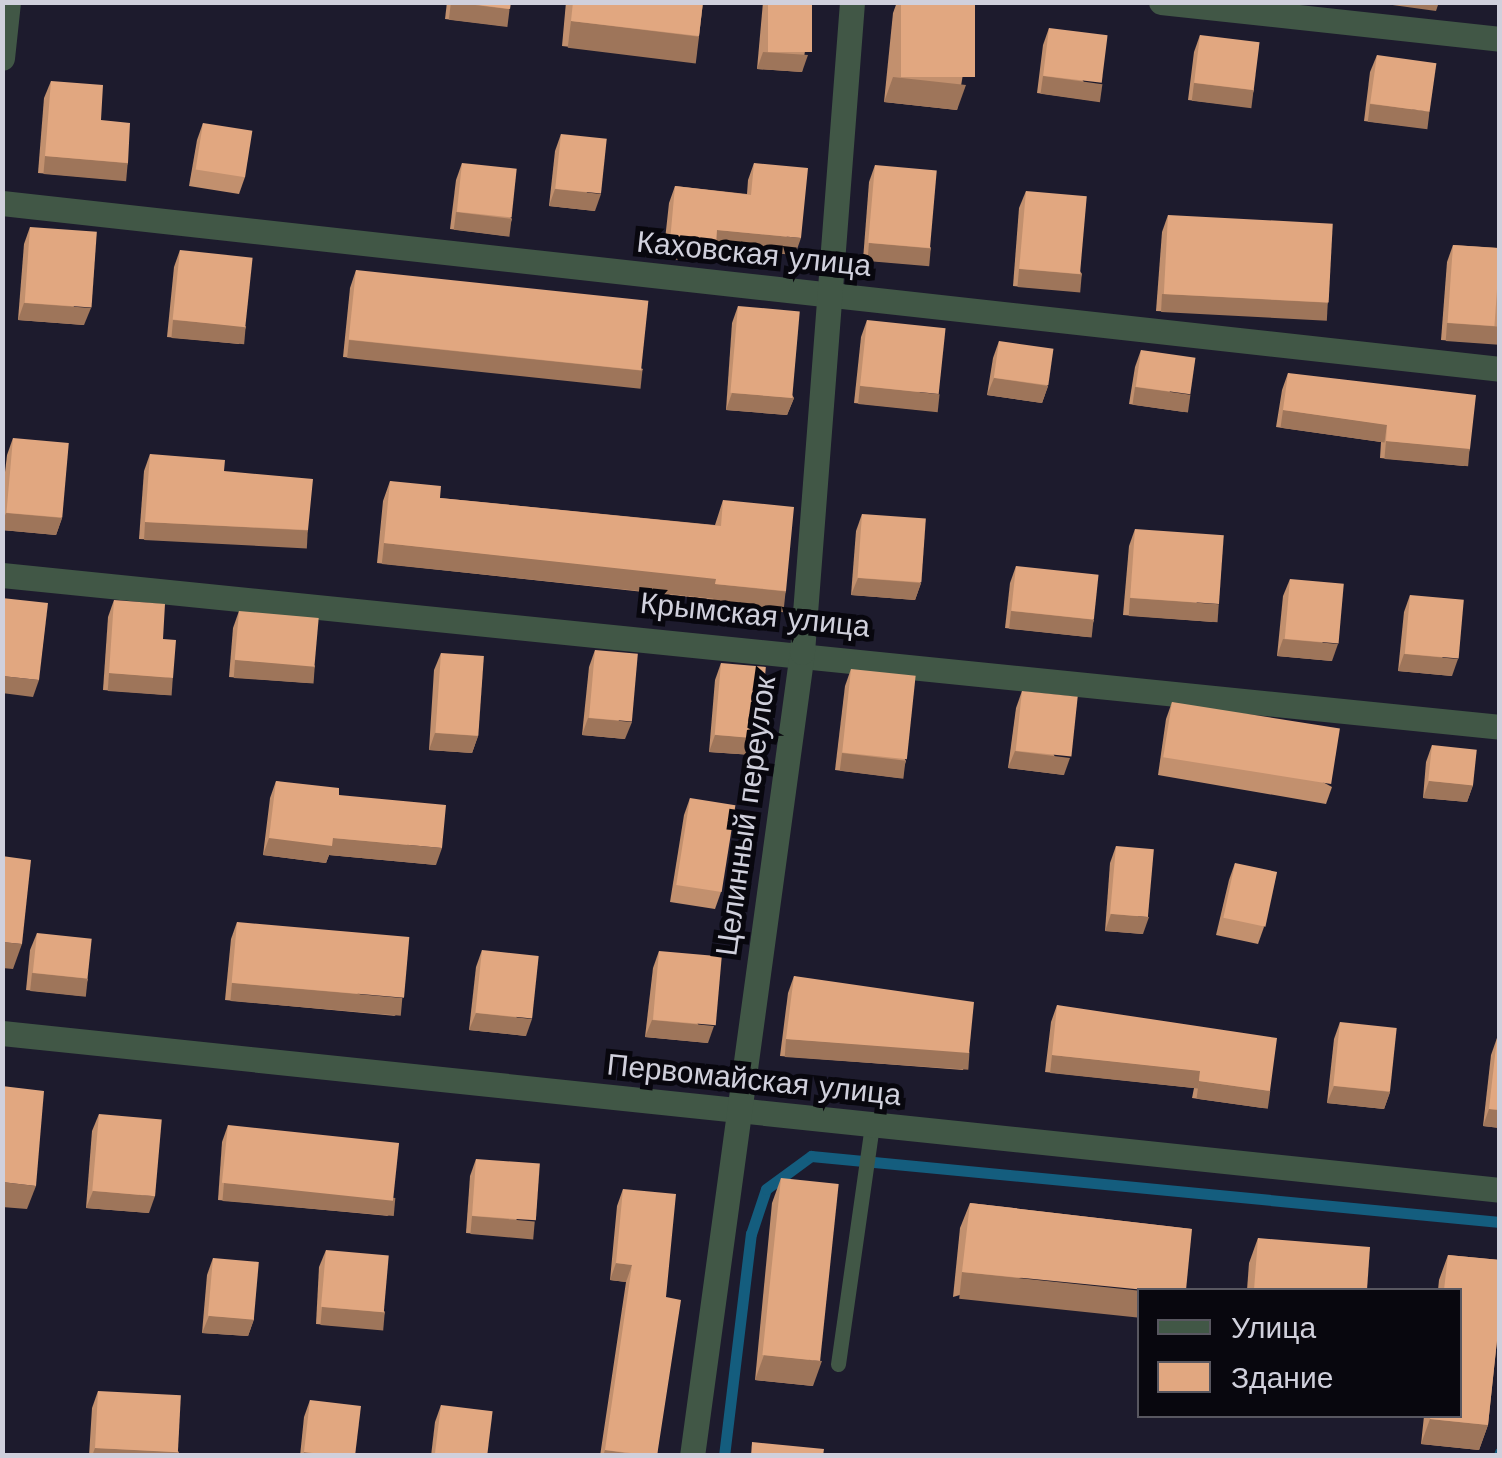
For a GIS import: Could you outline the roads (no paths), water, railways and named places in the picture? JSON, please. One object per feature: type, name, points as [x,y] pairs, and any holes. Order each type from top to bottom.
[{"type":"street","points":[[2,58],[8,2]]},
{"type":"street","name":"Целинный переулок","points":[[692,1456],[802,652],[852,2]]},
{"type":"street","points":[[1161,2],[1500,39]]},
{"type":"street","name":"Каховская улица","points":[[2,203],[1500,369]]},
{"type":"street","name":"Крымская улица","points":[[2,575],[802,652],[1500,727]]},
{"type":"street","name":"Первомайская улица","points":[[2,1033],[1500,1190]]},
{"type":"lane","points":[[838,1364],[872,1124]]},
{"type":"waterway","points":[[724,1456],[751,1234],[766,1189],[811,1156],[1500,1222]]},
{"type":"waterway","points":[[1499,1456],[1500,1452]]}]
